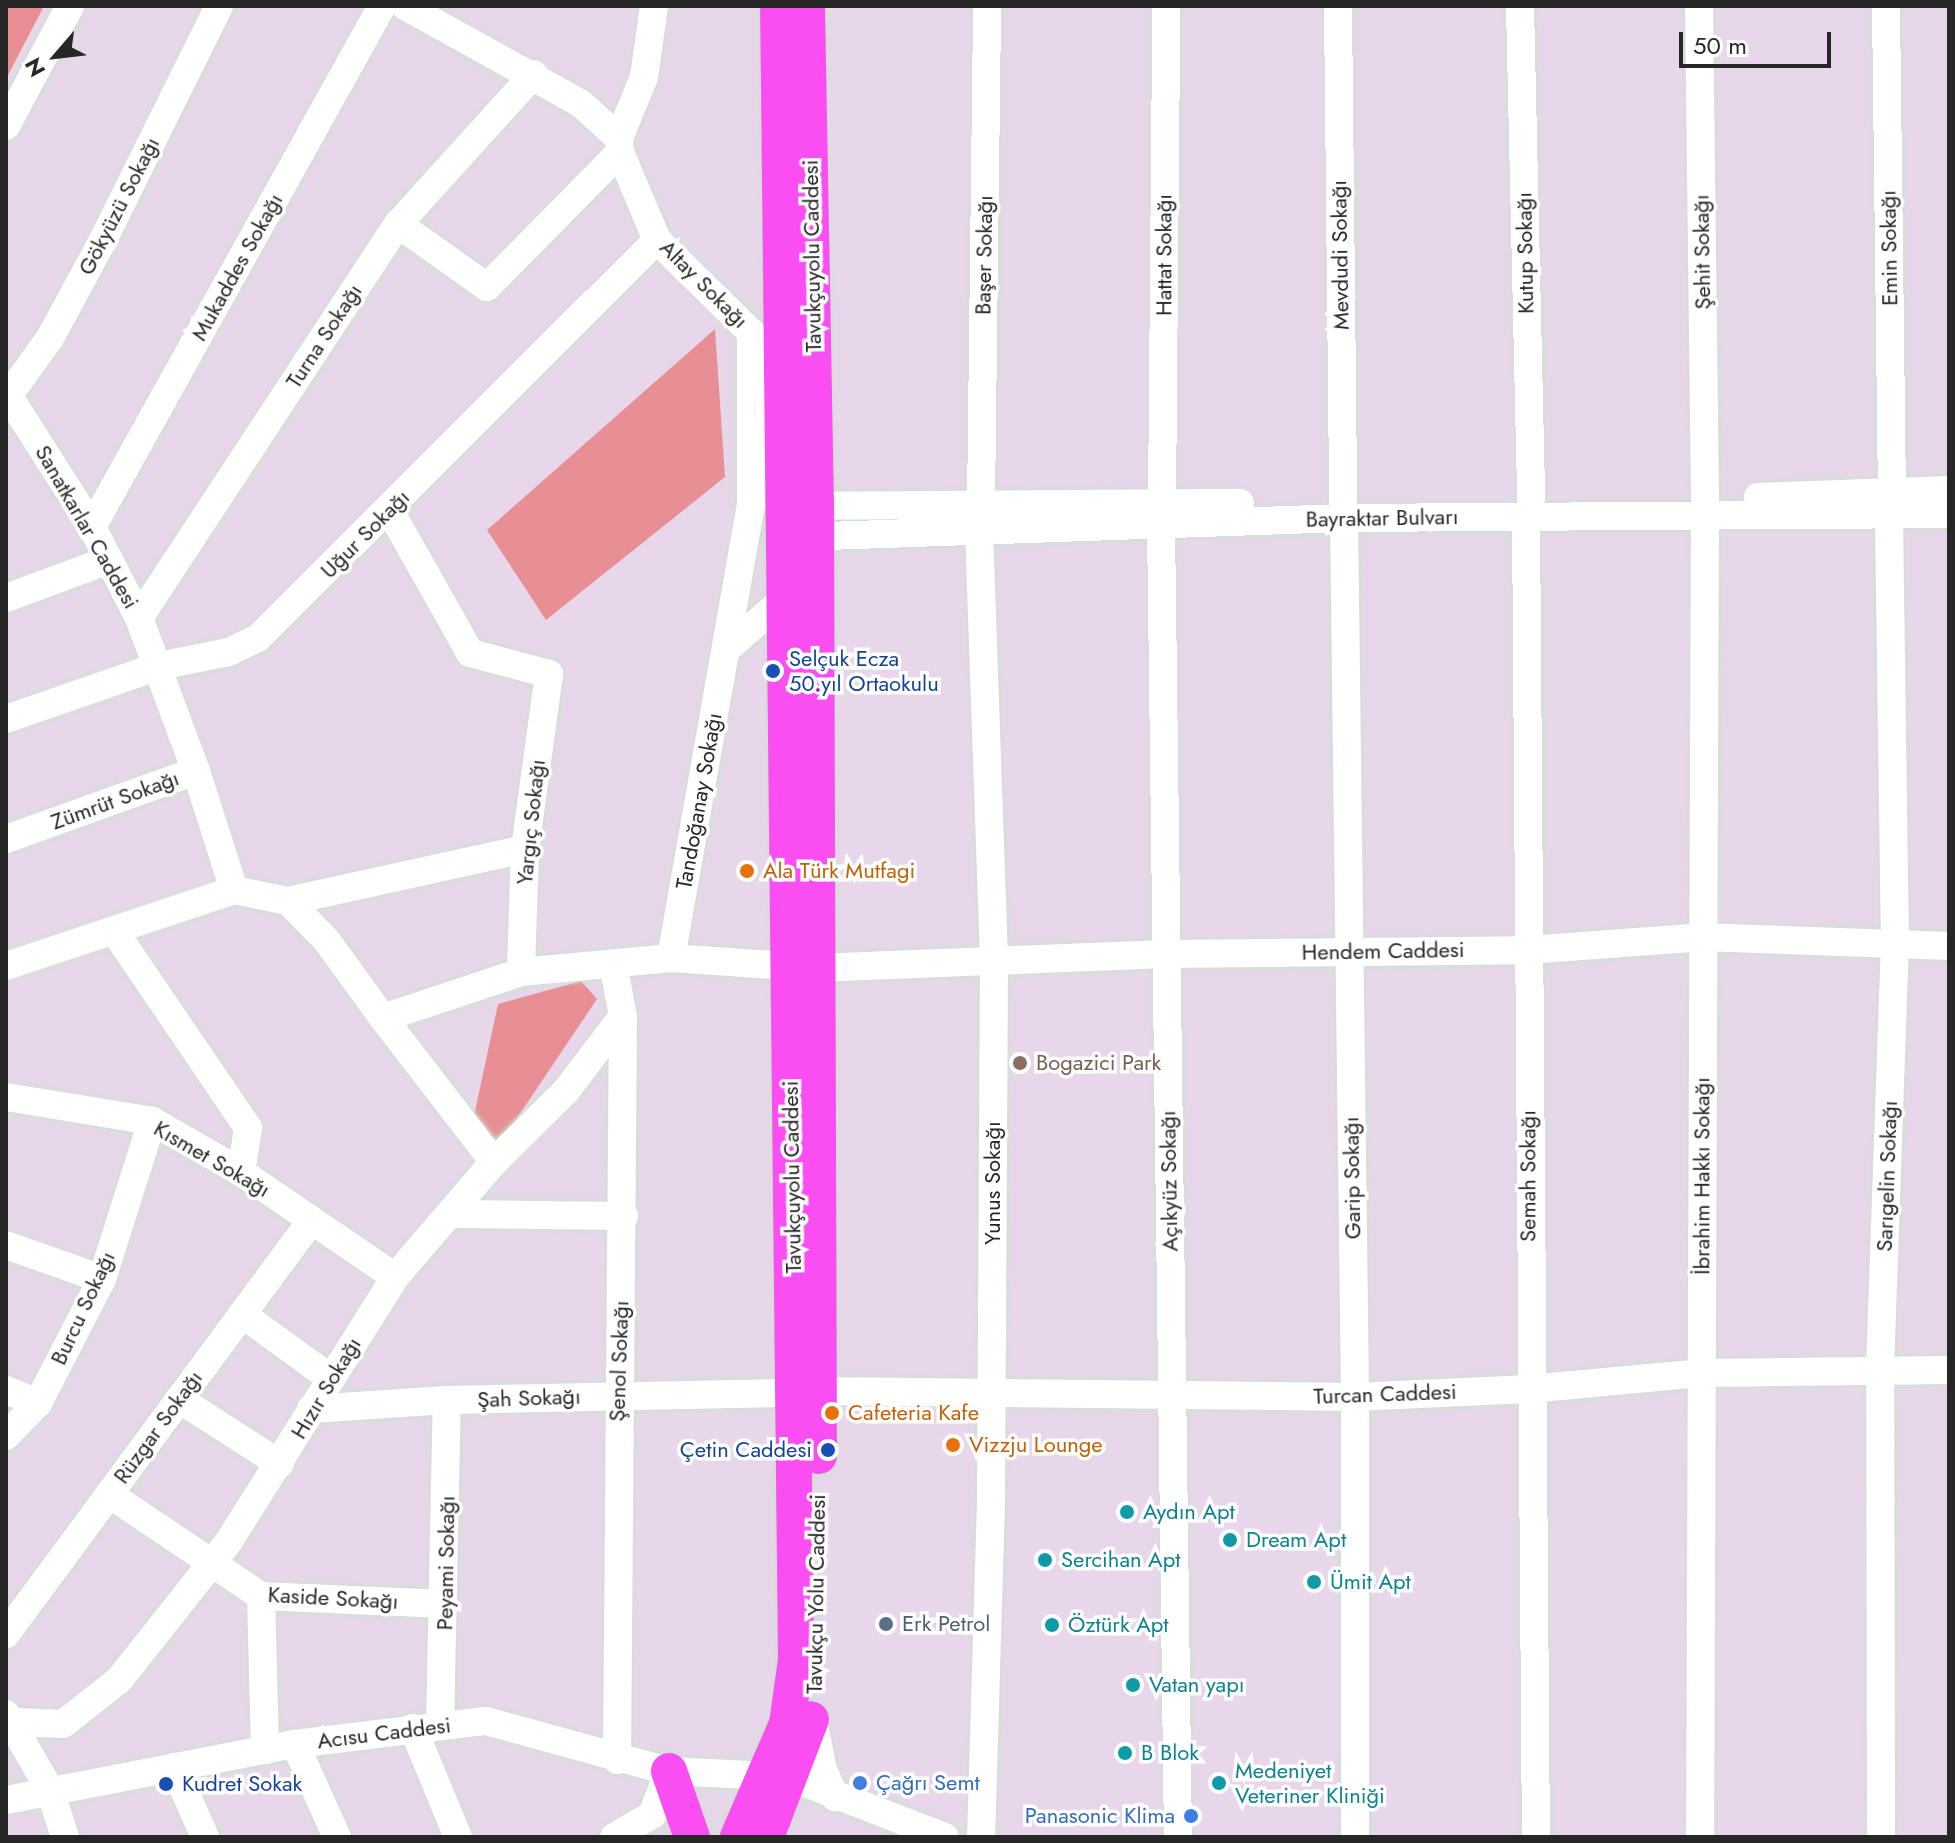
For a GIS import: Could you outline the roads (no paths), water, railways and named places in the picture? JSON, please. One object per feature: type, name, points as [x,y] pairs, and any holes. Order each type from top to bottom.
[{"type":"main road","name":"Tavukçuyolu Caddesi","points":[[778,6],[786,369],[800,522],[785,598],[802,967]]},
{"type":"main road","name":"Tavukçuyolu Caddesi","points":[[738,1837],[776,1775],[793,1697],[808,1392],[800,522],[807,6]]},
{"type":"main road","name":"Tavukçu Yolu Caddesi","points":[[766,1837],[776,1775],[812,1715],[808,1392]]},
{"type":"main road","points":[[669,1771],[692,1837]]},
{"type":"street","points":[[6,126],[70,6]]},
{"type":"street","name":"Gökyüzü Sokağı","points":[[7,396],[50,338],[95,256],[219,6]]},
{"type":"street","name":"Mukaddes Sokağı","points":[[92,527],[382,6]]},
{"type":"street","points":[[405,6],[534,74],[580,103],[619,145]]},
{"type":"street","points":[[398,224],[487,287],[619,145],[644,77],[654,6]]},
{"type":"street","name":"Başer Sokağı","points":[[980,517],[987,6]]},
{"type":"street","name":"Hattat Sokağı","points":[[1162,514],[1166,6]]},
{"type":"street","name":"Mevdudi Sokağı","points":[[1338,6],[1344,511]]},
{"type":"street","name":"Kutup Sokağı","points":[[1520,6],[1528,508]]},
{"type":"street","name":"Şehit Sokağı","points":[[1699,6],[1704,507]]},
{"type":"street","name":"Emin Sokağı","points":[[1886,6],[1890,503]]},
{"type":"street","name":"Turna Sokağı","points":[[139,618],[398,224],[534,74]]},
{"type":"street","name":"Altay Sokağı","points":[[619,145],[657,240],[786,369]]},
{"type":"street","name":"Uğur Sokağı","points":[[6,719],[159,666],[229,652],[258,638],[657,240]]},
{"type":"street","name":"Tandoğanay Sokağı","points":[[671,958],[710,722],[730,646],[751,506],[751,332]]},
{"type":"street","name":"Sanatkarlar Caddesi","points":[[7,396],[92,527],[139,618],[196,771]]},
{"type":"street","name":"Bayraktar Bulvarı","points":[[800,522],[1890,503],[1949,490]]},
{"type":"street","name":"Bayraktar Bulvarı","points":[[1890,503],[1949,514]]},
{"type":"street","name":"Sarıgelin Sokağı","points":[[1881,1837],[1880,1370],[1895,948],[1890,503]]},
{"type":"street","name":"İbrahim Hakkı Sokağı","points":[[1700,1837],[1704,507]]},
{"type":"street","name":"Semah Sokağı","points":[[1528,508],[1529,1389],[1536,1837]]},
{"type":"street","name":"Yargıç Sokağı","points":[[389,509],[470,653],[549,674],[525,849],[521,972]]},
{"type":"street","name":"Garip Sokağı","points":[[1344,511],[1355,1397],[1355,1837]]},
{"type":"street","name":"Açıkyüz Sokağı","points":[[1162,514],[1178,1837]]},
{"type":"street","name":"Yunus Sokağı","points":[[980,517],[994,962],[992,1395],[981,1837]]},
{"type":"street","points":[[6,598],[109,560]]},
{"type":"street","points":[[730,646],[785,598]]},
{"type":"street","name":"Zümrüt Sokağı","points":[[6,839],[196,771],[234,890]]},
{"type":"street","points":[[6,966],[234,890],[288,901],[525,849]]},
{"type":"street","points":[[288,901],[327,941],[494,1162]]},
{"type":"street","points":[[115,932],[248,1128],[241,1172]]},
{"type":"street","name":"Hendem Caddesi","points":[[383,1018],[521,972],[671,958],[802,967],[1166,954],[1527,950],[1702,937],[1895,948],[1949,946]]},
{"type":"street","name":"Şenol Sokağı","points":[[613,964],[623,1016],[624,1216],[617,1395],[617,1760]]},
{"type":"street","name":"Hızır Sokağı","points":[[10,1718],[63,1724],[119,1680],[280,1464],[330,1378],[395,1277],[454,1214],[494,1162],[566,1091],[623,1016]]},
{"type":"street","name":"Kısmet Sokağı","points":[[6,1097],[152,1121],[241,1172],[395,1277]]},
{"type":"street","name":"Burcu Sokağı","points":[[6,1436],[38,1403],[102,1279],[152,1121]]},
{"type":"street","points":[[454,1214],[624,1216]]},
{"type":"street","name":"Rüzgar Sokağı","points":[[6,1634],[311,1221]]},
{"type":"street","points":[[6,1245],[102,1279]]},
{"type":"street","points":[[242,1314],[330,1378]]},
{"type":"street","name":"Turcan Caddesi","points":[[808,1392],[1355,1397],[1529,1389],[1703,1373],[1949,1370]]},
{"type":"street","points":[[6,1390],[38,1403]]},
{"type":"street","name":"Şah Sokağı","points":[[311,1409],[447,1400],[808,1392]]},
{"type":"street","points":[[179,1399],[280,1464]]},
{"type":"street","name":"Peyami Sokağı","points":[[426,1726],[444,1604],[447,1400]]},
{"type":"street","name":"Kaside Sokağı","points":[[109,1494],[261,1596],[444,1604]]},
{"type":"street","points":[[261,1596],[265,1750]]},
{"type":"street","points":[[812,1715],[823,1770],[835,1797]]},
{"type":"street","points":[[10,1718],[50,1790],[65,1837]]},
{"type":"street","name":"Acısu Caddesi","points":[[6,1800],[295,1744],[486,1721],[617,1760],[669,1771],[776,1775]]},
{"type":"street","points":[[426,1726],[458,1837]]},
{"type":"street","points":[[295,1744],[337,1837]]},
{"type":"street","points":[[174,1767],[205,1837]]},
{"type":"street","points":[[614,1837],[652,1815],[669,1771]]},
{"type":"street","points":[[776,1775],[945,1837]]},
{"type":"place","name":"Selçuk Ecza 50.yıl Ortaokulu","points":[[773,671]]},
{"type":"place","name":"Ala Türk Mutfagi","points":[[747,871]]},
{"type":"place","name":"Bogazici Park","points":[[1020,1063]]},
{"type":"place","name":"Cafeteria Kafe","points":[[832,1413]]},
{"type":"place","name":"Vizzju Lounge","points":[[953,1445]]},
{"type":"place","name":"Çetin Caddesi","points":[[828,1450]]},
{"type":"place","name":"Aydın Apt","points":[[1127,1512]]},
{"type":"place","name":"Dream Apt","points":[[1230,1540]]},
{"type":"place","name":"Sercihan Apt","points":[[1045,1560]]},
{"type":"place","name":"Ümit Apt","points":[[1314,1582]]},
{"type":"place","name":"Erk Petrol","points":[[886,1624]]},
{"type":"place","name":"Öztürk Apt","points":[[1052,1625]]},
{"type":"place","name":"Vatan yapı","points":[[1133,1685]]},
{"type":"place","name":"B Blok","points":[[1125,1753]]},
{"type":"place","name":"Çağrı Semt","points":[[860,1783]]},
{"type":"place","name":"Medeniyet Veteriner Kliniği","points":[[1219,1783]]},
{"type":"place","name":"Kudret Sokak","points":[[166,1784]]},
{"type":"place","name":"Panasonic Klima","points":[[1191,1816]]}]
